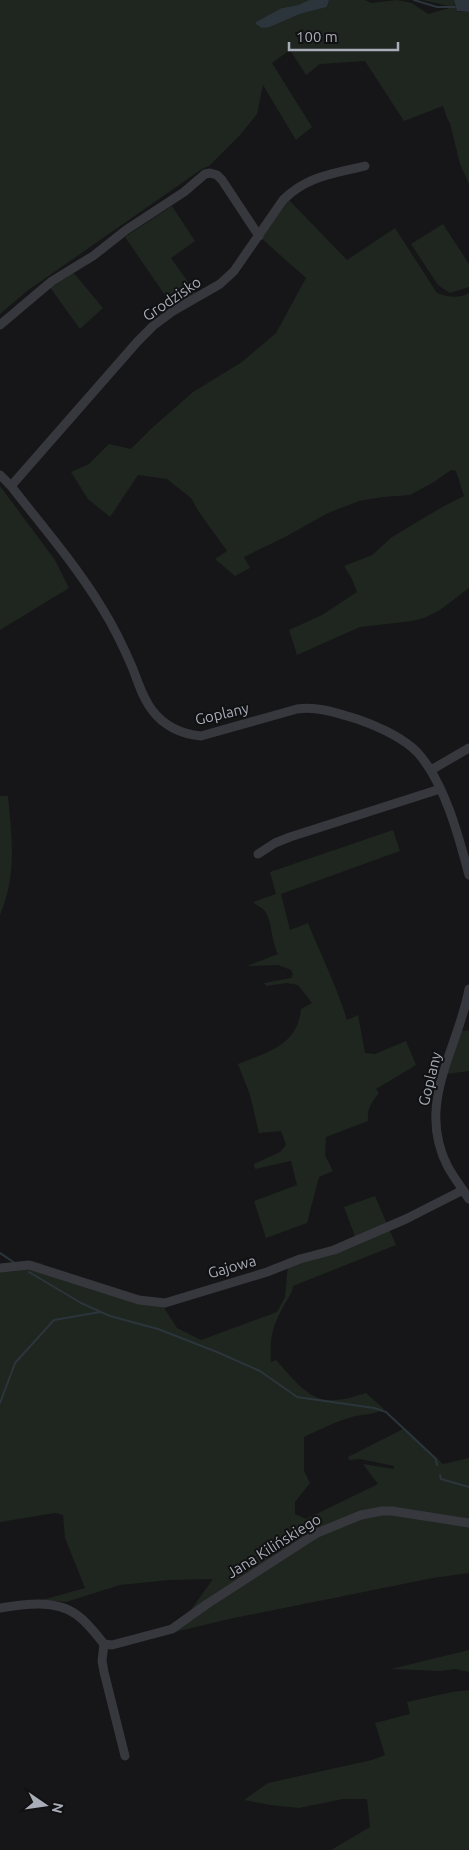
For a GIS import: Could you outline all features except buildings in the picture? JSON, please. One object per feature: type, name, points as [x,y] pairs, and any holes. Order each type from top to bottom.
[{"type":"street","name":"Grodzisko","points":[[11,486],[153,326],[173,311],[220,284],[234,272],[283,200],[293,190],[305,182],[320,177],[365,166]]},
{"type":"street","points":[[0,325],[52,280],[93,256],[126,230],[184,192],[205,174],[217,175],[222,180],[259,236]]},
{"type":"street","points":[[0,475],[11,486]]},
{"type":"street","name":"Goplany","points":[[11,486],[86,583],[116,632],[144,698],[160,718],[176,730],[188,735],[201,736],[297,709],[309,708],[321,709],[362,721],[394,737],[416,751],[431,770],[440,789],[469,875]]},
{"type":"street","points":[[431,770],[469,748]]},
{"type":"street","points":[[258,854],[275,843],[290,837],[440,789]]},
{"type":"street","name":"Goplany","points":[[469,989],[442,1080],[435,1114],[440,1146],[448,1166],[469,1199]]},
{"type":"street","name":"Gajowa","points":[[0,1268],[29,1265],[140,1300],[165,1303],[267,1272],[300,1259],[334,1250],[406,1219],[464,1190]]},
{"type":"street","name":"Jana Kilińskiego","points":[[104,1644],[120,1643],[172,1629],[207,1604],[317,1533],[361,1515],[392,1511],[469,1523]]},
{"type":"street","points":[[0,1608],[32,1604],[63,1607],[78,1615],[104,1644],[102,1661],[104,1672],[125,1756]]},
{"type":"shaded area","points":[[0,0],[309,0],[298,5],[282,8],[270,27],[300,14],[327,7],[329,0],[365,0],[371,3],[397,0],[412,3],[428,14],[453,7],[422,0],[454,0],[455,7],[459,12],[469,12],[469,184],[460,164],[450,123],[443,106],[404,121],[365,61],[320,64],[306,75],[290,50],[272,63],[312,127],[296,140],[263,85],[257,114],[240,135],[209,166],[27,291],[0,314]]},
{"type":"shaded area","points":[[309,0],[329,0],[327,7],[300,14],[270,27],[262,28],[256,24],[256,22],[282,8],[298,5]]},
{"type":"shaded area","points":[[454,0],[469,0],[469,12],[457,11]]},
{"type":"shaded area","points":[[288,199],[347,260],[395,228],[437,293],[453,297],[469,293],[469,588],[440,610],[424,618],[360,627],[297,655],[289,630],[322,615],[357,592],[344,566],[372,555],[392,537],[464,496],[456,471],[451,470],[410,495],[359,501],[328,513],[244,557],[250,568],[235,576],[215,559],[227,551],[191,498],[167,479],[138,475],[110,517],[88,499],[71,472],[89,464],[109,444],[131,449],[193,392],[242,362],[276,333],[306,278],[261,238]]},
{"type":"shaded area","points":[[172,206],[195,241],[171,258],[196,293],[173,307],[125,237]]},
{"type":"shaded area","points":[[443,224],[469,264],[469,287],[450,293],[438,285],[411,244]]},
{"type":"shaded area","points":[[73,272],[103,308],[80,329],[49,286]]},
{"type":"shaded area","points":[[0,486],[55,560],[69,588],[0,630]]},
{"type":"shaded area","points":[[0,796],[8,796],[12,856],[9,885],[0,915]]},
{"type":"shaded area","points":[[393,830],[400,851],[281,894],[290,930],[308,923],[334,983],[347,1020],[358,1015],[365,1053],[375,1054],[406,1041],[416,1065],[376,1089],[379,1093],[370,1106],[368,1121],[326,1137],[325,1155],[333,1171],[319,1177],[307,1223],[266,1238],[254,1201],[297,1185],[291,1161],[255,1169],[254,1164],[280,1152],[286,1145],[281,1131],[259,1133],[250,1095],[238,1064],[280,1046],[294,1031],[299,1021],[301,1009],[312,1003],[298,985],[287,983],[266,986],[264,983],[291,978],[293,974],[291,970],[278,965],[247,966],[278,954],[267,914],[253,902],[276,894],[270,872]]},
{"type":"shaded area","points":[[469,1030],[469,1071],[447,1074],[461,1031]]},
{"type":"shaded area","points":[[375,1196],[396,1245],[293,1286],[273,1330],[271,1362],[276,1360],[309,1393],[326,1400],[335,1400],[347,1399],[366,1393],[384,1409],[340,1421],[304,1437],[304,1471],[310,1483],[295,1502],[295,1514],[306,1519],[378,1484],[363,1464],[394,1469],[394,1466],[360,1459],[349,1460],[348,1457],[405,1428],[443,1464],[469,1458],[469,1573],[433,1578],[229,1619],[175,1632],[213,1579],[169,1580],[120,1585],[66,1602],[42,1600],[85,1588],[65,1538],[63,1515],[55,1513],[0,1522],[0,1270],[14,1269],[8,1263],[32,1261],[43,1264],[41,1270],[163,1306],[177,1328],[201,1340],[277,1312],[285,1297],[288,1264],[357,1242],[344,1207]]},
{"type":"shaded area","points":[[469,1650],[469,1672],[455,1669],[440,1671],[391,1669]]},
{"type":"shaded area","points":[[469,1690],[469,1850],[331,1850],[370,1827],[367,1799],[343,1799],[299,1808],[244,1800],[268,1783],[372,1760],[385,1755],[375,1723],[410,1714],[407,1702]]},
{"type":"waterway","points":[[414,0],[437,7],[455,7]]},
{"type":"waterway","points":[[0,1253],[15,1263]]},
{"type":"waterway","points":[[29,1272],[81,1303],[110,1316],[158,1329],[260,1371],[297,1397],[374,1408],[386,1412],[436,1459],[437,1465]]},
{"type":"waterway","points":[[0,1403],[15,1363],[54,1320],[100,1312]]},
{"type":"waterway","points":[[440,1475],[441,1479],[469,1487]]}]
